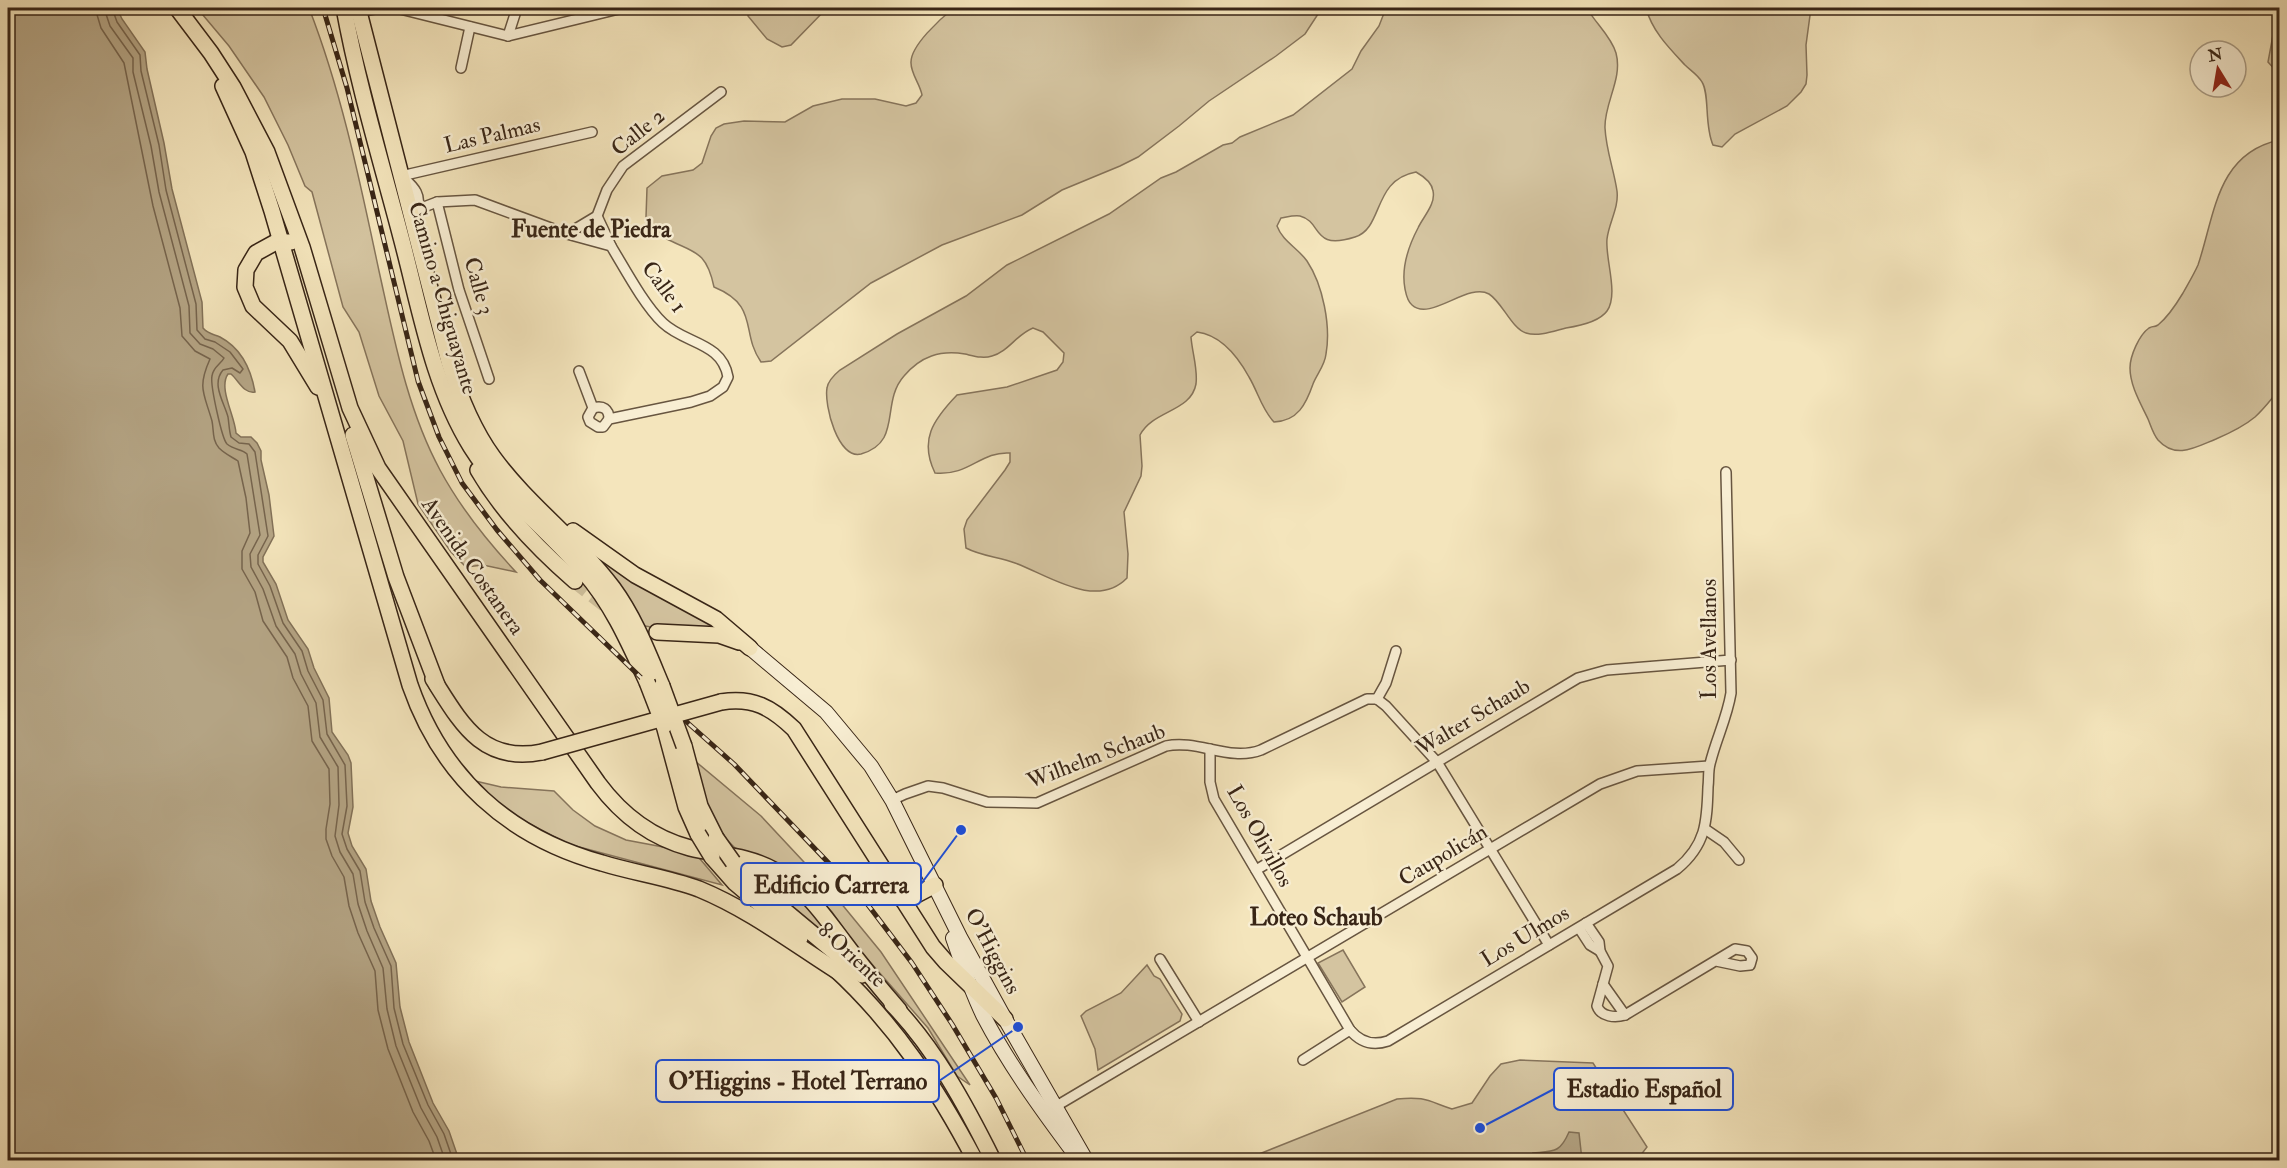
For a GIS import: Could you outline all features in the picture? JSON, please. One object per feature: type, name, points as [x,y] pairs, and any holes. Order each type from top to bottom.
[{"type":"main road","name":"Avenida Costanera","points":[[176,8],[202,49],[239,120],[258,167],[406,672],[422,718],[443,755],[483,800],[518,826],[557,848],[602,864],[670,879],[722,899],[840,973]]},
{"type":"main road","name":"Avenida Costanera","points":[[176,8],[211,53],[247,109],[278,179],[302,247],[346,396],[368,450],[385,480],[606,794],[634,821],[657,836],[691,848],[743,857],[789,880],[819,908],[898,1010]]},
{"type":"main road","name":"Camino a Chiguayante","points":[[354,9],[402,176],[415,207],[444,344],[461,398],[492,455],[579,557]]},
{"type":"main road","name":"Camino a Chiguayante","points":[[354,9],[356,67],[446,399],[464,435],[490,473],[511,497],[579,557]]},
{"type":"main road","points":[[391,197],[415,207]]},
{"type":"main road","points":[[302,247],[281,241],[264,247],[251,259],[244,279],[247,294],[256,310],[279,329],[299,354],[334,420]]},
{"type":"main road","points":[[346,396],[350,424],[386,544],[407,609],[437,686]]},
{"type":"main road","points":[[446,399],[463,444],[498,501],[526,535],[575,581]]},
{"type":"main road","points":[[530,499],[625,569],[707,613],[750,648]]},
{"type":"main road","name":"8 Oriente","points":[[579,557],[614,589],[626,609],[662,686],[684,746],[700,806],[716,838],[733,862],[760,890],[866,978],[898,1010],[939,1064],[973,1120],[993,1161]]},
{"type":"main road","name":"8 Oriente","points":[[579,557],[617,619],[647,682],[665,729],[686,807],[698,834],[712,857],[735,883],[840,973],[873,1006],[908,1049],[940,1095],[975,1161]]},
{"type":"main road","points":[[374,561],[407,634],[437,686],[465,727],[487,746],[502,753],[517,755],[542,752],[721,702],[745,700],[777,714],[794,729],[933,947],[1005,1019]]},
{"type":"main road","points":[[697,634],[705,624],[707,613]]},
{"type":"main road","points":[[657,632],[719,635],[750,648]]},
{"type":"main road","name":"O'Higgins","points":[[750,648],[803,691],[840,728],[871,766],[892,800],[1005,1019],[1049,1110],[1080,1161]]},
{"type":"main road","points":[[900,898],[916,895],[934,885]]},
{"type":"main road","name":"O'Higgins","points":[[934,885],[970,986],[990,1027],[1086,1161]]},
{"type":"street","points":[[354,9],[379,8]]},
{"type":"street","points":[[396,8],[508,36],[610,9],[622,8]]},
{"type":"street","points":[[508,36],[517,8]]},
{"type":"street","points":[[461,68],[470,27]]},
{"type":"street","name":"Calle 2","points":[[597,216],[607,190],[623,166],[721,92]]},
{"type":"street","name":"Las Palmas","points":[[402,176],[592,132]]},
{"type":"street","points":[[415,207],[437,202],[475,200],[567,234],[611,246]]},
{"type":"street","name":"Calle 3","points":[[437,202],[459,290],[489,379]]},
{"type":"street","points":[[567,234],[597,216],[611,246]]},
{"type":"street","name":"Calle 1","points":[[579,370],[593,408],[588,417],[593,426],[603,427],[609,419],[710,396],[723,387],[728,377],[727,369],[717,354],[705,345],[674,331],[655,314],[611,246]]},
{"type":"street","points":[[593,408],[599,406],[605,408],[609,413],[609,419]]},
{"type":"street","name":"Los Avellanos","points":[[1705,829],[1709,766],[1728,715],[1731,693],[1726,472]]},
{"type":"street","points":[[1396,651],[1386,683],[1377,699],[1437,762],[1549,945]]},
{"type":"street","name":"Walter Schaub","points":[[1256,870],[1567,683],[1607,670],[1731,660]]},
{"type":"street","name":"Wilhelm Schaub","points":[[892,800],[928,786],[943,788],[987,802],[1037,803],[1166,746],[1181,744],[1242,754],[1254,752],[1366,699],[1377,699]]},
{"type":"street","name":"Los Olivillos","points":[[1210,749],[1209,774],[1212,794],[1350,1030]]},
{"type":"street","name":"Caupolicán","points":[[1049,1110],[1611,779],[1651,769],[1709,766]]},
{"type":"street","points":[[1705,829],[1724,842],[1738,860]]},
{"type":"street","name":"Los Ulmos","points":[[1350,1030],[1359,1039],[1370,1043],[1388,1041],[1677,869],[1694,852],[1705,829]]},
{"type":"street","points":[[1583,925],[1590,945],[1600,951],[1608,966],[1598,1002],[1599,1011],[1615,1017],[1625,1015],[1716,961]]},
{"type":"street","points":[[1160,960],[1199,1022]]},
{"type":"street","points":[[1603,984],[1625,1015]]},
{"type":"street","points":[[1303,1060],[1350,1030]]},
{"type":"shaded area","points":[[197,8],[309,8],[341,105],[396,347],[419,423],[440,470],[456,497],[484,536],[516,572],[483,565],[466,567],[451,552],[418,504],[403,441],[379,396],[359,332],[343,307],[312,192],[305,186],[264,97],[229,46]]},
{"type":"shaded area","points":[[748,8],[827,8],[791,45],[782,47],[767,39],[748,16]]},
{"type":"shaded area","points":[[954,8],[1322,8],[1305,34],[1209,101],[1138,157],[1062,190],[1022,215],[942,245],[871,283],[771,361],[761,362],[751,340],[744,311],[738,303],[728,294],[714,287],[707,265],[697,254],[662,236],[646,217],[647,188],[662,176],[693,170],[702,163],[711,136],[716,128],[724,124],[744,121],[785,122],[813,106],[842,99],[875,99],[906,106],[916,103],[922,95],[911,67],[912,56],[927,33]]},
{"type":"shaded area","points":[[1386,8],[1587,8],[1607,35],[1614,47],[1617,63],[1605,128],[1617,197],[1607,239],[1612,295],[1607,311],[1603,315],[1583,325],[1536,334],[1521,331],[1489,294],[1471,293],[1429,309],[1420,309],[1412,305],[1405,289],[1406,258],[1420,224],[1433,201],[1429,182],[1416,172],[1392,184],[1371,224],[1355,237],[1331,240],[1324,238],[1307,219],[1300,216],[1281,218],[1277,226],[1280,232],[1307,261],[1321,294],[1327,331],[1323,366],[1300,410],[1289,418],[1274,422],[1266,412],[1245,369],[1228,348],[1206,334],[1197,332],[1191,337],[1196,372],[1193,393],[1180,406],[1154,420],[1140,435],[1141,476],[1124,512],[1128,554],[1127,578],[1115,587],[1101,591],[1072,587],[1015,563],[966,548],[964,529],[967,520],[1005,470],[1010,462],[1010,453],[1000,453],[947,473],[935,473],[930,461],[928,450],[931,431],[941,413],[957,395],[1007,387],[1057,370],[1063,362],[1064,353],[1043,332],[1033,328],[1022,334],[1003,351],[989,357],[947,353],[924,359],[910,369],[897,387],[887,431],[882,441],[861,454],[853,454],[846,449],[834,430],[827,396],[829,383],[840,370],[897,334],[966,296],[1007,265],[1109,214],[1161,178],[1223,145],[1293,115],[1352,69],[1361,51],[1379,26]]},
{"type":"shaded area","points":[[1646,8],[1811,8],[1806,45],[1806,84],[1787,106],[1735,134],[1722,147],[1713,145],[1702,82],[1662,39],[1652,24]]},
{"type":"shaded area","points":[[2278,8],[2280,8],[2279,74],[2268,62]]},
{"type":"shaded area","points":[[2279,140],[2279,390],[2255,417],[2236,430],[2194,448],[2179,451],[2172,449],[2156,438],[2136,395],[2130,368],[2133,352],[2145,331],[2158,325],[2169,314],[2193,275],[2198,265],[2214,207],[2230,173],[2242,158],[2258,147]]},
{"type":"shaded area","points":[[591,552],[722,630],[663,629],[639,625]]},
{"type":"shaded area","points":[[695,761],[761,816],[831,891],[881,952],[970,1085],[957,1076],[928,1028],[856,946],[832,912],[806,884],[789,871],[735,848],[726,839],[704,805]]},
{"type":"shaded area","points":[[471,780],[501,787],[554,791],[573,810],[595,826],[626,840],[695,853],[722,885],[568,844],[513,815]]},
{"type":"shaded area","points":[[757,869],[805,900],[840,947],[769,892],[776,888]]},
{"type":"shaded area","points":[[1343,950],[1365,987],[1342,1002],[1318,963]]},
{"type":"shaded area","points":[[1147,965],[1154,976],[1160,979],[1182,1014],[1180,1021],[1098,1070],[1095,1049],[1081,1016],[1086,1011],[1121,993]]},
{"type":"shaded area","points":[[1520,1060],[1593,1063],[1647,1147],[1637,1160],[1244,1160],[1397,1099],[1420,1099],[1452,1109],[1472,1103],[1501,1064]]},
{"type":"water","points":[[8,8],[117,8],[145,52],[172,189],[202,302],[203,328],[234,347],[248,367],[253,383],[255,392],[248,391],[231,374],[228,374],[225,387],[236,433],[241,437],[251,437],[261,451],[274,536],[263,557],[263,562],[276,584],[288,620],[308,649],[314,668],[329,698],[332,732],[351,763],[353,807],[348,833],[352,846],[366,869],[371,901],[396,963],[400,1007],[409,1042],[433,1103],[449,1131],[459,1160],[8,1160]]},
{"type":"water","points":[[1569,1132],[1579,1133],[1582,1160],[1535,1160],[1533,1153],[1556,1150],[1563,1144]]},
{"type":"tunnel","points":[[575,581],[608,607]]},
{"type":"railway","points":[[323,8],[347,88],[418,381],[439,437],[462,483],[497,530],[540,580],[689,724],[734,764],[865,901],[912,963],[952,1024],[996,1098],[1027,1160]]},
{"type":"place","name":"Edificio Carrera","points":[[961,830]]},
{"type":"place","name":"O'Higgins - Hotel Terrano","points":[[1018,1027]]},
{"type":"place","name":"Estadio Español","points":[[1480,1128]]},
{"type":"district","name":"Fuente de Piedra","points":[[591,229]]},
{"type":"district","name":"Loteo Schaub","points":[[1316,917]]}]
